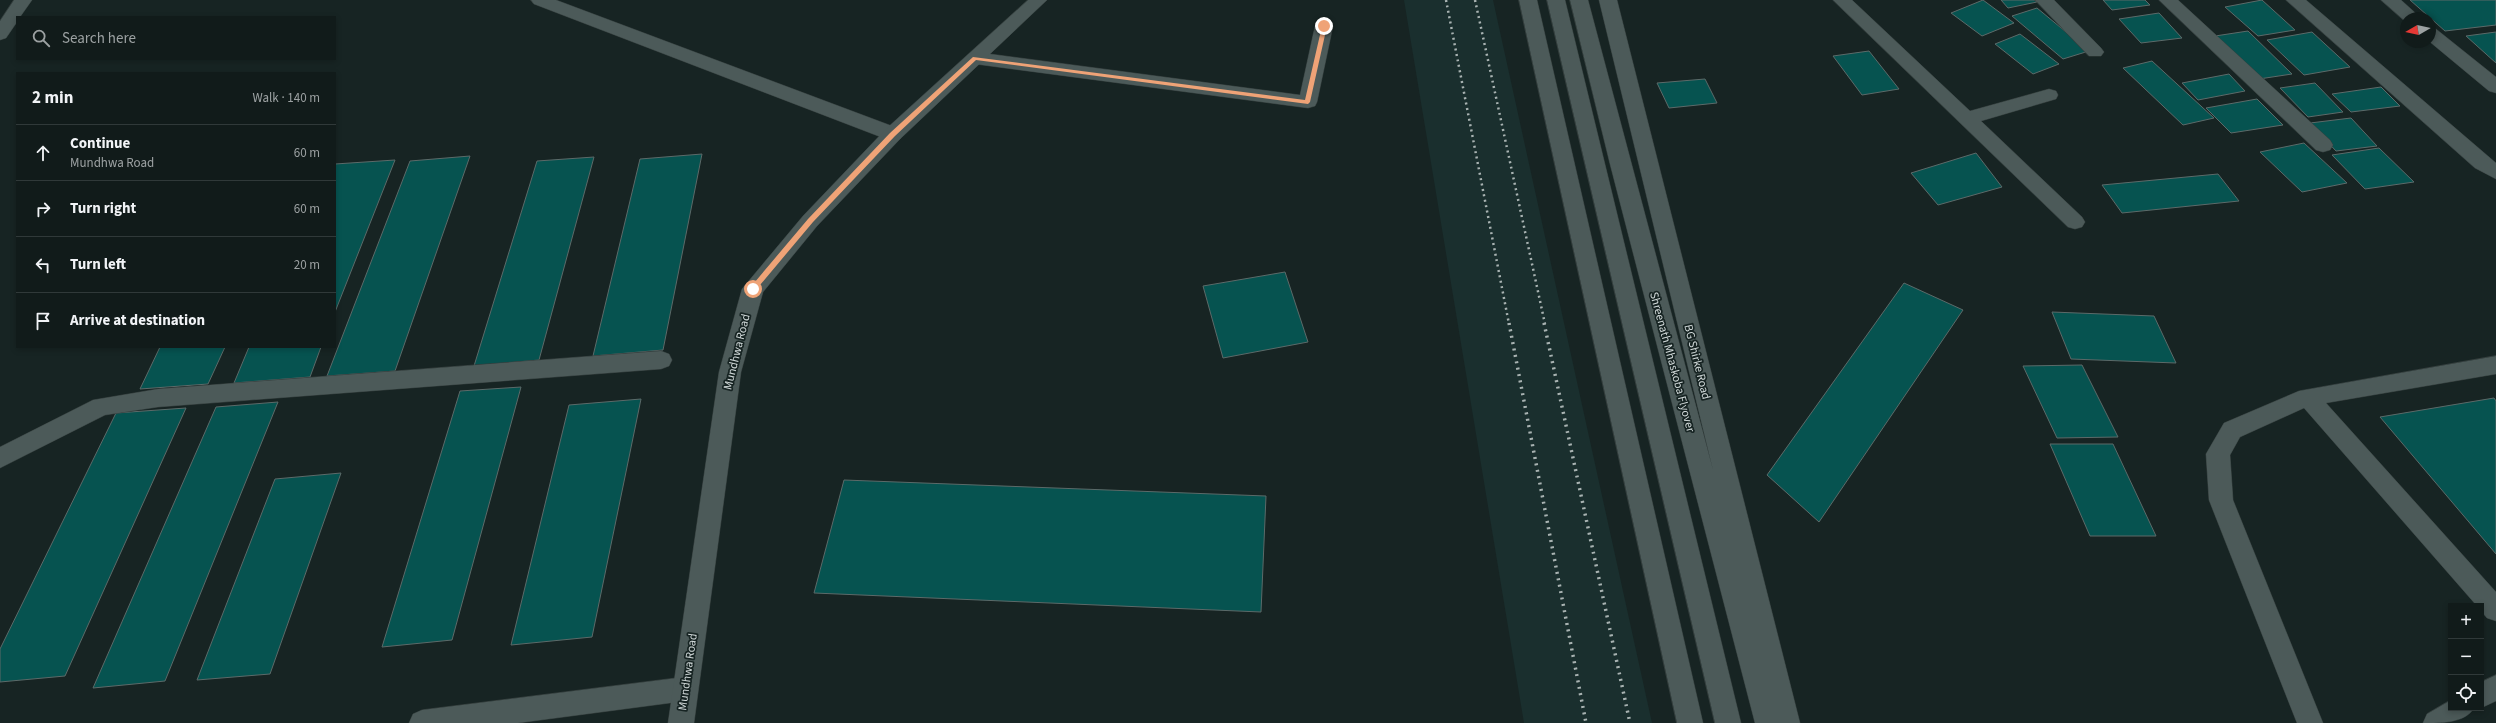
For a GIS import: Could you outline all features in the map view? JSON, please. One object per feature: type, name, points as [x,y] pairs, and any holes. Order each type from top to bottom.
[{"type":"street","points":[[0,34],[23,0]]},
{"type":"street","points":[[540,0],[892,134]]},
{"type":"street","name":"Mundhwa Road","points":[[681,723],[730,372],[753,289],[810,220],[892,134],[1038,0]]},
{"type":"street","points":[[1528,0],[1690,723]]},
{"type":"street","points":[[1556,0],[1728,723]]},
{"type":"street","name":"Shreenath Mhaskoba Flyover","points":[[1579,0],[1620,164],[1768,723]]},
{"type":"street","name":"BG Shirke Road","points":[[1608,0],[1787,723]]},
{"type":"street","points":[[1842,0],[2074,222]]},
{"type":"street","points":[[2044,0],[2096,52]]},
{"type":"street","points":[[2168,0],[2323,145]]},
{"type":"street","points":[[2295,0],[2482,163],[2496,172]]},
{"type":"street","points":[[2390,0],[2405,12]]},
{"type":"street","points":[[975,58],[1308,102],[1324,26]]},
{"type":"street","points":[[2436,38],[2496,87]]},
{"type":"street","points":[[1966,119],[2049,95]]},
{"type":"street","points":[[0,458],[101,406],[158,398],[661,360]]},
{"type":"street","points":[[2310,723],[2221,500],[2218,454],[2232,430],[2307,397],[2496,365]]},
{"type":"street","points":[[2307,397],[2496,610]]},
{"type":"street","points":[[2484,694],[2496,687]]},
{"type":"street","points":[[422,723],[685,689]]},
{"type":"street","points":[[2436,723],[2456,711]]},
{"type":"shaded area","points":[[1404,0],[1493,0],[1652,723],[1524,723]]},
{"type":"building","points":[[1983,0],[2014,23],[1982,36],[1951,13]]},
{"type":"building","points":[[2001,0],[2034,0],[2037,2],[2008,8]]},
{"type":"building","points":[[2103,0],[2145,0],[2150,5],[2112,10]]},
{"type":"building","points":[[2262,0],[2295,30],[2258,36],[2225,7]]},
{"type":"building","points":[[2410,0],[2496,0],[2496,25],[2445,31],[2436,23],[2436,12],[2424,12]]},
{"type":"building","points":[[2037,8],[2089,51],[2063,59],[2012,16]]},
{"type":"building","points":[[2159,13],[2182,38],[2141,43],[2119,19]]},
{"type":"building","points":[[2248,31],[2292,74],[2259,79],[2215,36]]},
{"type":"building","points":[[2312,32],[2350,67],[2304,75],[2267,40]]},
{"type":"building","points":[[2496,32],[2496,63],[2466,36]]},
{"type":"building","points":[[2020,34],[2059,64],[2033,74],[1995,44]]},
{"type":"building","points":[[1869,51],[1899,89],[1862,95],[1833,56]]},
{"type":"building","points":[[2152,61],[2214,118],[2183,125],[2123,68]]},
{"type":"building","points":[[2229,74],[2245,91],[2198,100],[2182,83]]},
{"type":"building","points":[[1705,79],[1717,103],[1669,108],[1657,83]]},
{"type":"building","points":[[2315,83],[2343,112],[2308,117],[2280,88]]},
{"type":"building","points":[[2381,87],[2400,106],[2351,112],[2332,94]]},
{"type":"building","points":[[2257,99],[2283,125],[2231,133],[2206,108]]},
{"type":"building","points":[[2351,118],[2377,146],[2336,151],[2310,123]]},
{"type":"building","points":[[2304,143],[2347,183],[2302,192],[2260,152]]},
{"type":"building","points":[[2379,148],[2414,182],[2365,189],[2332,155]]},
{"type":"building","points":[[1976,153],[2002,187],[1938,205],[1911,173]]},
{"type":"building","points":[[702,154],[663,350],[593,356],[640,159]]},
{"type":"building","points":[[470,156],[395,371],[327,376],[410,161]]},
{"type":"building","points":[[594,157],[539,360],[474,366],[537,161]]},
{"type":"building","points":[[395,160],[336,309],[336,164]]},
{"type":"building","points":[[2218,174],[2239,201],[2122,213],[2102,185]]},
{"type":"building","points":[[1285,272],[1308,342],[1223,358],[1203,286]]},
{"type":"building","points":[[1904,283],[1963,310],[1819,522],[1767,475]]},
{"type":"building","points":[[2052,312],[2154,316],[2176,363],[2071,359]]},
{"type":"building","points":[[160,348],[225,348],[208,384],[140,389]]},
{"type":"building","points":[[249,348],[321,348],[310,377],[234,383]]},
{"type":"building","points":[[2082,365],[2118,437],[2057,438],[2023,366]]},
{"type":"building","points":[[521,387],[452,640],[382,647],[460,391]]},
{"type":"building","points":[[2494,398],[2496,401],[2496,554],[2380,417]]},
{"type":"building","points":[[641,399],[592,637],[511,645],[569,405]]},
{"type":"building","points":[[278,402],[165,681],[93,688],[216,407]]},
{"type":"building","points":[[186,408],[65,676],[0,682],[0,649],[116,413]]},
{"type":"building","points":[[2050,444],[2113,444],[2156,536],[2090,536]]},
{"type":"building","points":[[341,473],[270,674],[197,680],[275,479]]},
{"type":"building","points":[[844,480],[1266,496],[1261,612],[814,593]]},
{"type":"railway","points":[[1446,0],[1509,324]]},
{"type":"railway","points":[[1475,0],[1545,324]]},
{"type":"railway","points":[[1509,323],[1586,723]]},
{"type":"railway","points":[[1544,323],[1630,723]]},
{"type":"route","points":[[753,289],[810,220],[892,134],[975,58],[1308,102],[1324,26]]}]
